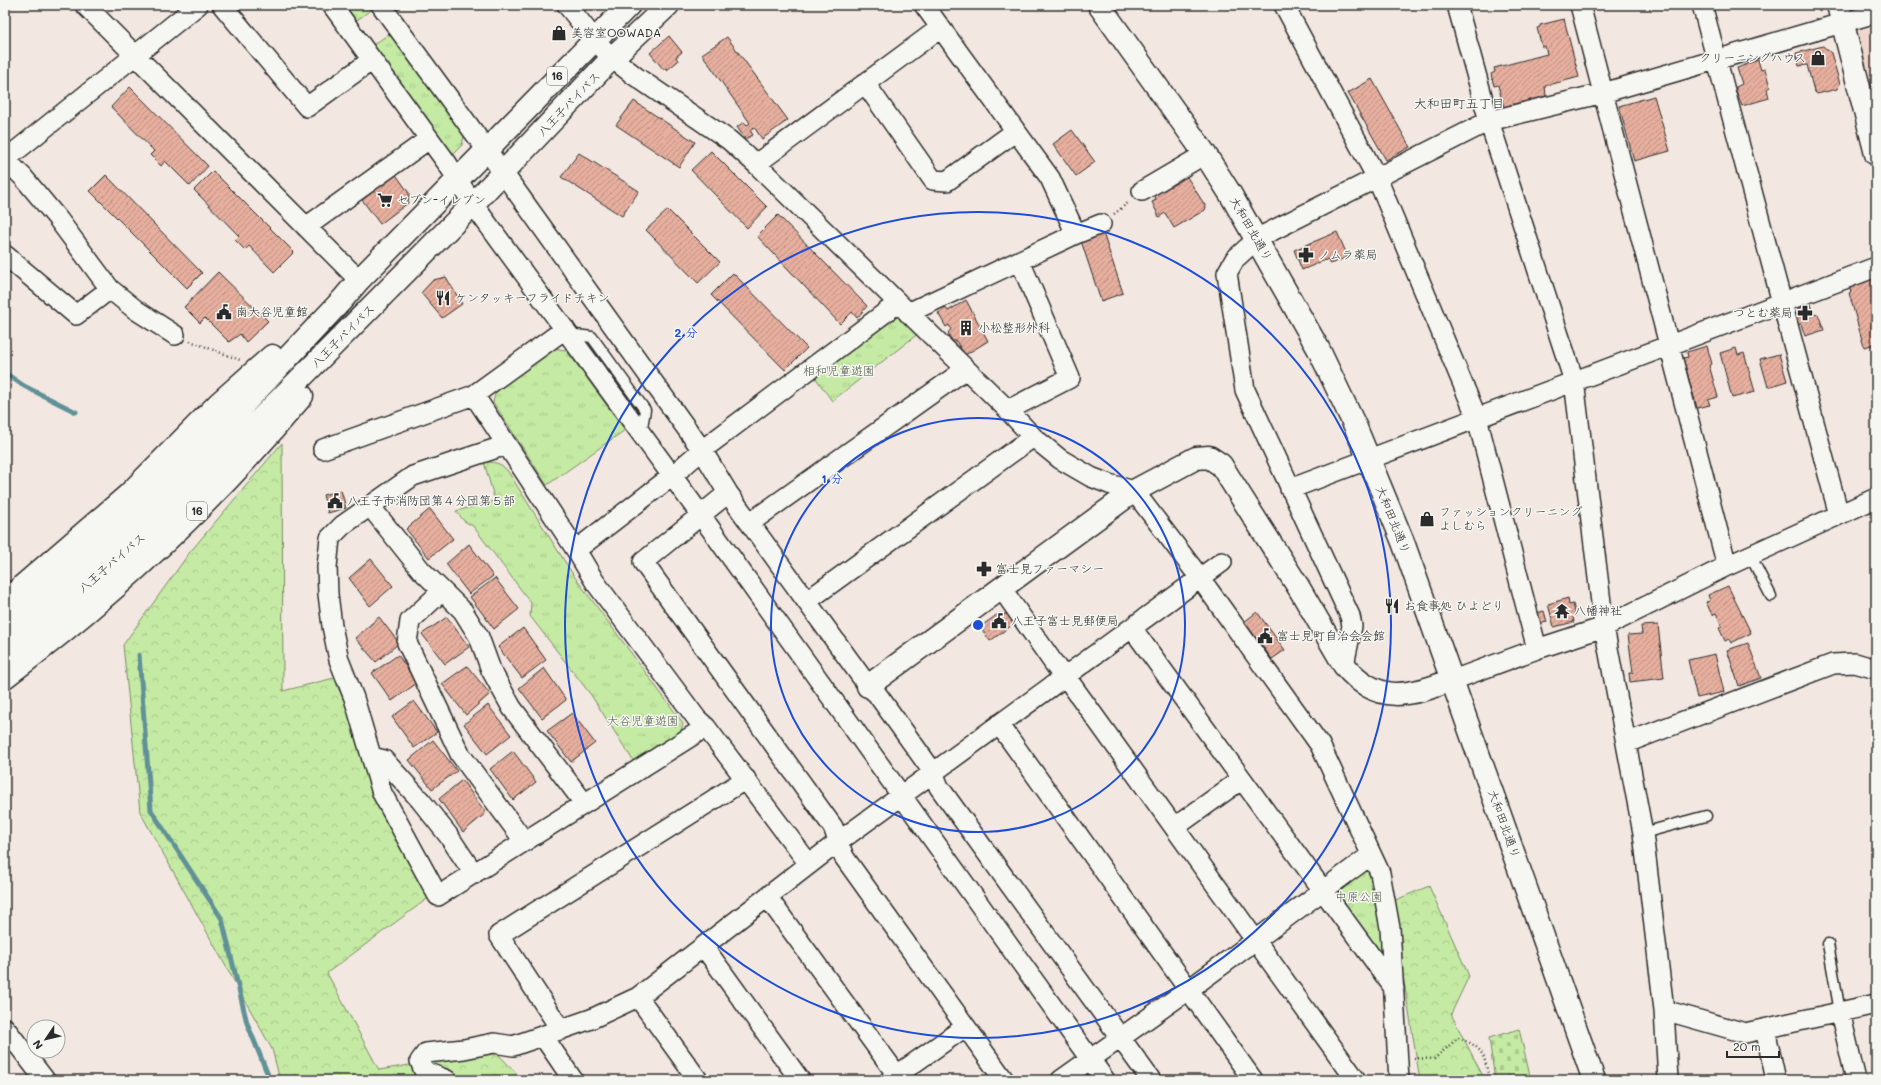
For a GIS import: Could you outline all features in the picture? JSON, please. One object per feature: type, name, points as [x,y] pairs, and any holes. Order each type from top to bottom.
[{"type":"main road","name":"八王子バイパス","points":[[5,625],[84,559],[133,515],[187,463],[342,300],[358,280],[629,5]]},
{"type":"main road","name":"八王子バイパス","points":[[5,653],[98,576],[182,498],[473,204],[612,58],[668,5]]},
{"type":"main road","name":"大和田北通り","points":[[1099,5],[1205,154],[1258,238],[1318,348],[1368,459],[1403,542],[1453,680],[1584,1079]]},
{"type":"main road","points":[[1840,14],[1876,154]]},
{"type":"main road","points":[[5,601],[128,495],[219,403],[358,280]]},
{"type":"main road","name":"16","points":[[5,677],[121,583],[201,507],[262,444],[319,375],[361,318]]},
{"type":"main road","points":[[868,686],[1134,491],[1196,458],[1209,457],[1221,465],[1299,588],[1344,665],[1365,686],[1387,694],[1401,695],[1427,690],[1453,680]]},
{"type":"street","points":[[85,5],[358,280]]},
{"type":"street","points":[[175,335],[136,310],[110,289],[58,219],[23,177],[5,159],[198,5]]},
{"type":"street","points":[[222,5],[307,107],[372,60]]},
{"type":"street","points":[[332,5],[458,179],[473,204],[700,514],[1105,1080]]},
{"type":"street","points":[[381,5],[503,172],[702,450],[728,493],[751,522],[868,686],[877,694],[933,772],[939,787],[1151,1080]]},
{"type":"street","points":[[568,5],[594,39],[612,58],[635,76],[729,140],[756,164],[1008,410],[1033,437],[1060,458],[1091,477],[1134,491],[1200,578],[1320,745],[1380,873],[1390,928],[1399,1080]]},
{"type":"street","points":[[924,5],[1050,178],[1076,234]]},
{"type":"street","points":[[1284,5],[1378,178],[1477,418],[1537,649]]},
{"type":"street","points":[[1457,5],[1489,121],[1574,381],[1604,627],[1643,833],[1664,1010],[1668,1080]]},
{"type":"street","points":[[1580,5],[1727,566]]},
{"type":"street","points":[[1702,5],[1839,515]]},
{"type":"street","points":[[1344,665],[1352,626],[1350,616],[1245,390],[1227,273],[1235,259],[1258,238],[1489,121],[1603,93],[1717,60],[1840,14],[1876,13]]},
{"type":"street","points":[[756,164],[940,28]]},
{"type":"street","points":[[865,83],[933,180],[947,181],[1016,131]]},
{"type":"street","points":[[306,227],[429,139]]},
{"type":"street","points":[[1142,191],[1205,154]]},
{"type":"street","points":[[576,550],[672,476],[702,450],[903,308],[1020,261],[1076,234],[1101,224]]},
{"type":"street","points":[[5,255],[76,315],[110,289]]},
{"type":"street","points":[[1008,410],[1070,378],[1020,261]]},
{"type":"street","points":[[1290,489],[1876,267]]},
{"type":"street","points":[[323,449],[474,395],[567,332]]},
{"type":"street","points":[[751,522],[966,369]]},
{"type":"street","points":[[474,395],[506,446],[576,550],[595,582],[697,719],[706,727],[809,864]]},
{"type":"street","points":[[807,601],[1033,437]]},
{"type":"street","points":[[506,446],[413,476],[343,525],[330,538],[327,567],[332,626],[339,660],[354,698],[382,793],[438,896],[706,727]]},
{"type":"street","points":[[728,493],[700,514],[643,562],[833,827],[844,858],[1004,1080]]},
{"type":"street","points":[[1453,680],[1537,649],[1604,627],[1750,555],[1876,498]]},
{"type":"street","points":[[370,506],[421,570],[462,611],[479,637],[491,670],[512,708],[584,803]]},
{"type":"street","points":[[447,1080],[424,1071],[420,1061],[426,1053],[464,1049],[494,1043],[513,1046],[591,1019],[638,997],[768,898],[809,864],[901,795],[1222,562]]},
{"type":"street","points":[[1002,588],[1356,1080]]},
{"type":"street","points":[[442,591],[410,621],[407,643],[460,754],[524,841]]},
{"type":"street","points":[[1132,628],[1394,988]]},
{"type":"street","points":[[1626,743],[1833,664],[1855,663],[1876,669]]},
{"type":"street","points":[[999,724],[1253,1080]]},
{"type":"street","points":[[372,757],[384,760],[421,801],[448,835],[474,874]]},
{"type":"street","points":[[561,1030],[499,935],[746,779]]},
{"type":"street","points":[[1175,827],[1242,779]]},
{"type":"street","points":[[1061,1080],[1188,990],[1323,892],[1371,855]]},
{"type":"street","points":[[768,898],[893,1077],[965,1027]]},
{"type":"street","points":[[704,946],[800,1080]]},
{"type":"street","points":[[638,997],[698,1080]]},
{"type":"street","points":[[1664,1010],[1745,1033],[1765,1030],[1876,1004]]},
{"type":"street","points":[[1840,1012],[1856,1080]]},
{"type":"street","points":[[5,1028],[45,1080]]},
{"type":"street","points":[[1765,1030],[1776,1080]]},
{"type":"street","points":[[542,1036],[573,1080]]},
{"type":"lane","points":[[1750,555],[1771,596]]},
{"type":"lane","points":[[1643,833],[1706,816]]},
{"type":"lane","points":[[1828,944],[1840,1012]]},
{"type":"path","points":[[1101,224],[1142,191]]},
{"type":"path","points":[[175,335],[246,362]]},
{"type":"path","points":[[1398,1057],[1434,1059],[1458,1038],[1472,1042],[1485,1058],[1489,1080]]},
{"type":"path","points":[[1562,1080],[1584,1079]]},
{"type":"shaded area","points":[[1876,26],[1876,122],[1851,32]]},
{"type":"green space","points":[[338,5],[376,5],[465,132],[462,145],[454,153],[444,151]],"holes":[[[375,7],[392,32],[370,47],[353,23]]]},
{"type":"green space","name":"相和児童遊園","points":[[898,303],[924,329],[832,401],[810,370]]},
{"type":"green space","points":[[552,348],[566,350],[625,430],[547,485],[493,402],[496,390]]},
{"type":"green space","points":[[282,443],[283,691],[334,678],[431,896],[327,973],[379,1070],[495,1051],[523,1080],[280,1080],[272,1049],[140,812],[123,645],[190,552]]},
{"type":"green space","name":"大谷児童遊園","points":[[484,462],[496,463],[507,470],[574,576],[683,723],[680,735],[634,762],[591,695],[530,616],[531,603],[473,526],[464,521],[456,511],[495,501]]},
{"type":"green space","name":"中原公園","points":[[1371,855],[1394,988],[1323,892]]},
{"type":"green space","points":[[1429,886],[1469,976],[1451,1014],[1485,1080],[1420,1080],[1391,902]]},
{"type":"green space","points":[[1519,1029],[1531,1080],[1495,1080],[1489,1038]]},
{"type":"building","points":[[1564,19],[1579,77],[1545,86],[1546,96],[1504,108],[1498,85],[1494,86],[1491,74],[1495,72],[1494,68],[1547,54],[1545,46],[1542,47],[1537,28],[1540,27],[1540,25]]},
{"type":"building","points":[[669,36],[682,52],[676,57],[678,61],[667,70],[666,68],[664,70],[650,53]]},
{"type":"building","points":[[727,37],[788,120],[762,139],[754,127],[750,130],[753,135],[745,139],[737,127],[744,122],[747,125],[750,123],[702,54]]},
{"type":"building","points":[[1823,46],[1831,53],[1840,84],[1837,89],[1817,94],[1814,91],[1807,65],[1799,66],[1796,53]]},
{"type":"building","points":[[1758,60],[1761,70],[1765,69],[1770,87],[1767,89],[1769,98],[1742,106],[1736,91],[1736,87],[1742,84],[1737,68]]},
{"type":"building","points":[[1372,79],[1410,147],[1386,160],[1348,93]]},
{"type":"building","points":[[130,87],[208,166],[190,186],[165,161],[161,166],[150,155],[154,151],[111,107]]},
{"type":"building","points":[[1654,96],[1670,151],[1634,161],[1619,106]]},
{"type":"building","points":[[634,101],[695,142],[679,167],[616,125]]},
{"type":"building","points":[[5,123],[10,129],[5,133]]},
{"type":"building","points":[[1072,130],[1095,162],[1076,176],[1053,144]]},
{"type":"building","points":[[711,151],[767,207],[747,228],[691,170]]},
{"type":"building","points":[[579,153],[639,191],[622,216],[561,177]]},
{"type":"building","points":[[213,171],[294,252],[274,272],[249,246],[245,250],[235,240],[239,236],[194,190]]},
{"type":"building","name":"セブン-イレブン","points":[[394,172],[409,193],[408,203],[380,224],[360,197]]},
{"type":"building","points":[[106,175],[202,273],[187,288],[90,191]]},
{"type":"building","points":[[1182,175],[1187,177],[1206,207],[1205,210],[1174,228],[1165,213],[1159,217],[1152,202],[1156,200],[1154,192]]},
{"type":"building","points":[[668,210],[720,262],[698,283],[646,230]]},
{"type":"building","points":[[778,215],[867,306],[857,318],[852,312],[840,324],[757,236]]},
{"type":"building","points":[[1337,232],[1348,257],[1330,264],[1328,259],[1302,270],[1294,250]]},
{"type":"building","points":[[1103,233],[1123,293],[1101,301],[1081,241]]},
{"type":"building","points":[[218,272],[268,321],[246,342],[240,334],[229,342],[205,318],[200,323],[184,307]]},
{"type":"building","points":[[733,273],[807,348],[785,370],[711,295]]},
{"type":"building","points":[[446,277],[462,304],[442,318],[421,293],[433,280]]},
{"type":"building","points":[[1876,277],[1876,312],[1872,313],[1876,328],[1876,344],[1864,347],[1849,293],[1851,292],[1850,289],[1856,283]]},
{"type":"building","name":"小松整形外科","points":[[966,300],[988,341],[965,355],[956,341],[952,341],[948,333],[951,329],[949,325],[946,327],[938,313],[946,308],[948,311]]},
{"type":"building","points":[[1811,304],[1814,315],[1818,314],[1824,330],[1805,336],[1801,324],[1797,325],[1794,315],[1799,313],[1798,308]]},
{"type":"building","points":[[1707,346],[1712,364],[1709,365],[1718,397],[1708,400],[1710,405],[1697,408],[1683,358],[1688,357],[1687,352]]},
{"type":"building","points":[[1736,348],[1738,355],[1744,353],[1755,392],[1732,398],[1720,353]]},
{"type":"building","points":[[1779,354],[1787,381],[1768,387],[1760,359]]},
{"type":"building","name":"八王子市消防団第４分団第５部","points":[[341,490],[346,508],[328,513],[323,495]]},
{"type":"building","points":[[430,509],[453,539],[429,558],[406,529]]},
{"type":"building","points":[[469,544],[493,576],[469,594],[446,564]]},
{"type":"building","points":[[371,559],[393,586],[370,606],[349,578]]},
{"type":"building","points":[[495,578],[519,609],[494,629],[470,597]]},
{"type":"building","points":[[1728,586],[1751,633],[1731,643],[1729,639],[1725,641],[1719,628],[1722,626],[1716,613],[1712,615],[1706,602],[1710,601],[1708,595]]},
{"type":"building","name":"八幡神社","points":[[1568,598],[1569,605],[1573,604],[1576,616],[1573,617],[1574,622],[1554,627],[1548,604]]},
{"type":"building","name":"八幡神社","points":[[1544,611],[1547,622],[1539,624],[1536,613]]},
{"type":"building","name":"富士見町自治会会館","points":[[1257,612],[1285,650],[1272,659],[1244,622]]},
{"type":"building","points":[[998,614],[1007,614],[1015,623],[990,641],[980,627]]},
{"type":"building","points":[[379,617],[399,643],[376,662],[355,638]]},
{"type":"building","points":[[447,617],[469,647],[445,664],[422,634]]},
{"type":"building","points":[[1658,625],[1664,678],[1630,682],[1629,673],[1633,673],[1628,635],[1642,634],[1641,626]]},
{"type":"building","points":[[523,628],[546,660],[522,678],[498,647]]},
{"type":"building","points":[[1748,643],[1761,678],[1739,686],[1727,650]]},
{"type":"building","points":[[1715,654],[1724,692],[1697,698],[1688,660]]},
{"type":"building","points":[[398,655],[417,683],[392,701],[372,673]]},
{"type":"building","points":[[467,666],[490,694],[466,715],[442,684]]},
{"type":"building","points":[[544,668],[566,700],[542,718],[519,688]]},
{"type":"building","points":[[414,701],[437,732],[414,748],[392,717]]},
{"type":"building","points":[[488,705],[511,735],[487,754],[464,724]]},
{"type":"building","points":[[572,713],[595,743],[571,762],[547,731]]},
{"type":"building","points":[[433,740],[457,771],[432,789],[409,760]]},
{"type":"building","points":[[513,751],[536,782],[513,800],[490,769]]},
{"type":"building","points":[[462,780],[486,813],[463,832],[439,799]]},
{"type":"waterway","points":[[5,373],[24,386],[76,412]]},
{"type":"waterway","points":[[139,655],[151,810],[222,919],[247,1023],[270,1080]]},
{"type":"place","name":"美容室OOWADA","points":[[559,33]]},
{"type":"place","name":"クリーニングハウス","points":[[1818,58]]},
{"type":"place","name":"セブン-イレブン","points":[[385,200]]},
{"type":"place","name":"ノムラ薬局","points":[[1306,255]]},
{"type":"place","name":"ケンタッキーフライドチキン","points":[[443,298]]},
{"type":"place","name":"南大谷児童館","points":[[224,312]]},
{"type":"place","name":"つとむ薬局","points":[[1805,313]]},
{"type":"place","name":"小松整形外科","points":[[966,328]]},
{"type":"place","name":"八王子市消防団第４分団第５部","points":[[335,501]]},
{"type":"place","name":"ファッションクリーニング よしむら","points":[[1427,519]]},
{"type":"place","name":"富士見ファーマシー","points":[[984,569]]},
{"type":"place","name":"お食事処 ひよどり","points":[[1392,606]]},
{"type":"place","name":"八幡神社","points":[[1562,611]]},
{"type":"place","name":"八王子富士見郵便局","points":[[999,621]]},
{"type":"place","name":"富士見町自治会会館","points":[[1265,636]]},
{"type":"district","name":"大和田町五丁目","points":[[1459,103]]}]
